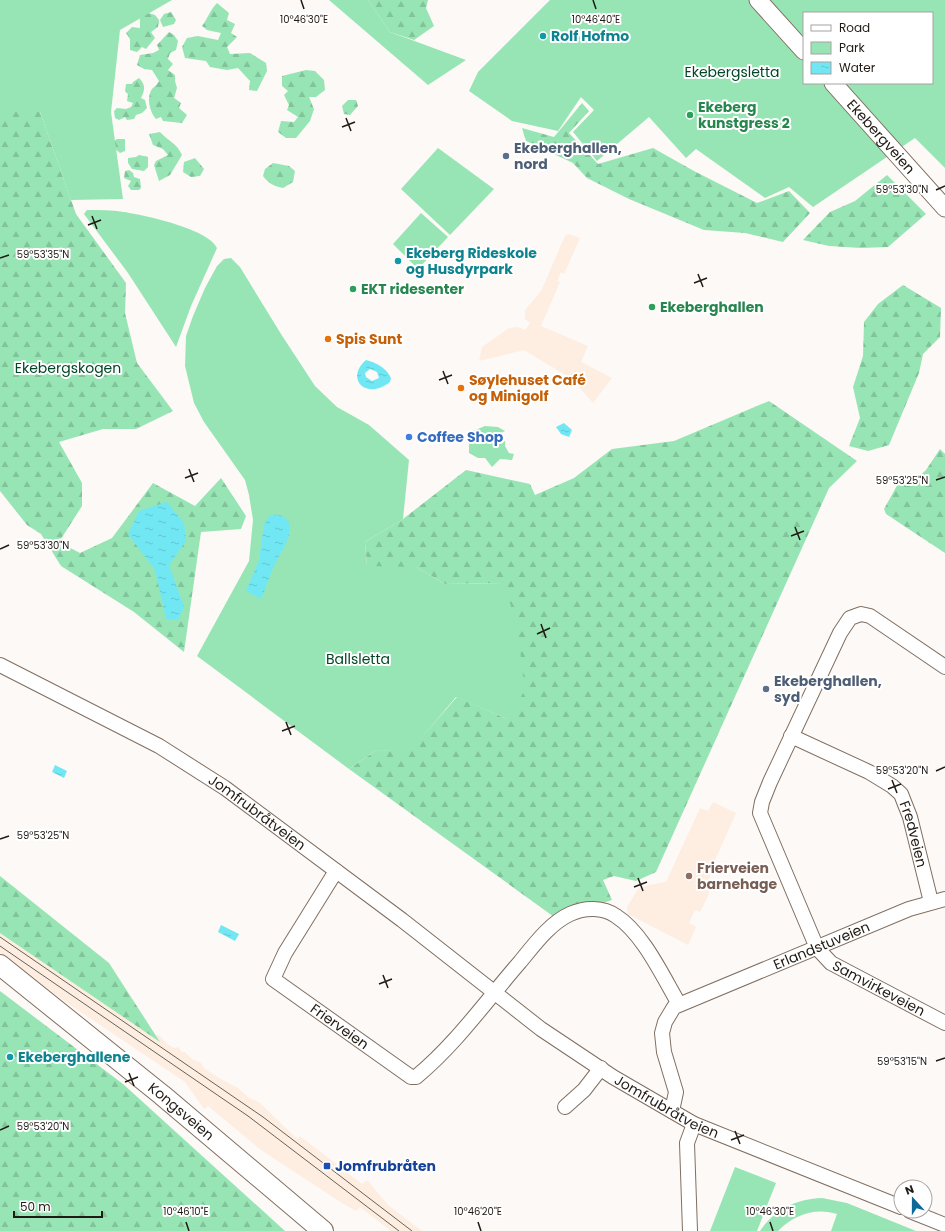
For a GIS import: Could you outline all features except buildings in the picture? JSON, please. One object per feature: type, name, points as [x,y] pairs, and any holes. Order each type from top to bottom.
[{"type":"main road","name":"Kongsveien","points":[[0,965],[173,1104],[323,1231]]},
{"type":"street","points":[[758,0],[803,50]]},
{"type":"street","name":"Ekebergveien","points":[[834,84],[945,208]]},
{"type":"street","points":[[817,948],[760,813],[762,802],[791,736],[840,633],[850,618],[856,614],[870,616],[945,667]]},
{"type":"street","name":"Jomfrubråtveien","points":[[0,665],[159,746],[225,788],[336,871],[541,1029],[601,1068],[672,1111],[694,1124],[893,1204]]},
{"type":"street","name":"Fredveien","points":[[791,736],[868,772],[892,786],[901,794],[910,816],[931,902]]},
{"type":"street","name":"Frierveien","points":[[336,871],[285,953],[273,979],[411,1077],[416,1077],[442,1053],[459,1035],[494,992]]},
{"type":"street","name":"Erlandstuveien","points":[[679,1004],[700,997],[903,911],[945,899]]},
{"type":"street","points":[[494,992],[533,946],[559,921],[571,914],[587,909],[601,909],[618,917],[634,931],[679,1004],[670,1012],[665,1022],[662,1034],[664,1052],[676,1092],[672,1111]]},
{"type":"street","name":"Samvirkeveien","points":[[817,948],[831,963],[945,1022]]},
{"type":"street","points":[[565,1107],[584,1090],[601,1068]]},
{"type":"street","points":[[690,1231],[687,1143],[694,1124]]},
{"type":"street","points":[[930,1219],[945,1225]]},
{"type":"shaded area","points":[[568,234],[580,238],[564,274],[561,272],[557,281],[560,282],[541,326],[588,346],[581,362],[612,378],[593,403],[572,379],[524,350],[479,361],[482,347],[509,328],[518,327],[525,330],[530,323],[525,319],[525,310],[541,291],[565,236]]},
{"type":"shaded area","name":"Frierveien barnehage","points":[[713,802],[736,813],[711,869],[708,889],[709,894],[700,912],[695,910],[689,923],[696,927],[688,945],[628,914],[627,907],[638,889],[649,885],[666,882],[700,808],[708,811]]},
{"type":"shaded area","points":[[0,929],[155,1035],[160,1036],[167,1044],[174,1048],[178,1047],[192,1059],[201,1063],[204,1068],[238,1088],[249,1098],[259,1102],[295,1137],[298,1139],[300,1136],[362,1184],[367,1180],[388,1205],[422,1231],[391,1231],[360,1207],[356,1211],[342,1203],[261,1150],[208,1106],[204,1109],[185,1082],[54,994],[0,953]]},
{"type":"green space","points":[[0,0],[172,0],[120,30],[111,112],[123,199],[71,200],[40,112],[0,112]]},
{"type":"green space","points":[[329,0],[368,0],[390,32],[466,60],[428,85]]},
{"type":"green space","points":[[368,0],[428,0],[426,8],[434,26],[414,40],[390,32]]},
{"type":"green space","name":"Ekebergsletta","points":[[550,0],[945,0],[945,168],[915,138],[813,207],[789,187],[765,198],[696,149],[686,158],[649,117],[597,161],[573,132],[594,110],[581,97],[558,131],[512,121],[469,91],[478,72]]},
{"type":"green space","points":[[217,3],[229,13],[227,20],[235,24],[231,33],[237,37],[227,47],[230,54],[250,53],[266,63],[267,71],[257,91],[249,90],[250,81],[238,68],[227,70],[210,67],[206,61],[185,58],[182,47],[187,38],[198,36],[218,40],[221,33],[207,30],[202,26]]},
{"type":"green space","points":[[145,12],[155,15],[159,20],[158,27],[151,32],[155,38],[146,49],[142,47],[137,52],[130,50],[130,39],[126,33],[132,27],[140,28],[140,17]]},
{"type":"green space","points":[[171,12],[176,20],[174,24],[163,27],[160,20],[164,14]]},
{"type":"green space","points":[[169,32],[174,35],[178,41],[176,50],[170,53],[168,59],[173,64],[168,70],[175,75],[177,88],[174,98],[181,103],[179,108],[187,115],[182,123],[163,121],[161,117],[156,119],[152,113],[149,96],[152,89],[159,81],[152,70],[144,69],[137,65],[140,55],[153,53],[159,50],[157,45]]},
{"type":"green space","points":[[306,70],[315,71],[324,80],[325,90],[316,97],[309,97],[314,109],[310,121],[296,138],[286,138],[278,132],[281,121],[294,122],[298,117],[287,110],[289,105],[284,95],[288,91],[282,86],[282,76]]},
{"type":"green space","points":[[139,78],[143,83],[144,88],[141,98],[145,100],[147,108],[142,113],[136,115],[134,119],[127,120],[125,117],[119,120],[115,118],[114,111],[117,108],[126,109],[131,107],[133,103],[127,101],[128,94],[125,91],[126,84],[132,84]]},
{"type":"green space","points":[[348,100],[356,100],[358,106],[350,115],[344,114],[342,106]]},
{"type":"green space","points":[[582,103],[589,111],[569,133],[598,164],[653,148],[757,203],[789,191],[810,213],[783,242],[745,233],[704,230],[629,199],[587,178],[573,163],[526,141],[522,128],[554,137]]},
{"type":"green space","name":"Ekebergskogen","points":[[0,112],[40,112],[76,214],[126,283],[125,313],[137,363],[173,411],[136,429],[103,429],[59,442],[82,483],[82,506],[59,542],[80,553],[112,538],[153,483],[195,506],[221,478],[246,516],[241,529],[201,532],[184,652],[134,612],[61,566],[41,534],[27,525],[0,491]]},
{"type":"green space","points":[[160,132],[175,145],[182,155],[170,175],[159,181],[154,165],[156,161],[168,155],[163,149],[153,145],[149,134]]},
{"type":"green space","points":[[117,139],[125,139],[125,151],[120,153],[114,148],[113,142]]},
{"type":"green space","points":[[438,148],[494,189],[450,235],[401,189]]},
{"type":"green space","points":[[139,155],[148,157],[148,167],[144,171],[132,169],[128,163],[128,158]]},
{"type":"green space","points":[[195,158],[204,169],[200,176],[191,177],[183,172],[184,162]]},
{"type":"green space","points":[[273,163],[289,166],[295,171],[293,182],[283,188],[267,181],[263,176],[265,169]]},
{"type":"green space","points":[[129,170],[133,173],[134,177],[140,179],[141,188],[139,190],[131,190],[128,186],[131,181],[124,178],[125,171]]},
{"type":"green space","points":[[887,175],[926,214],[888,247],[861,248],[829,246],[803,240],[830,212],[855,201]]},
{"type":"green space","points":[[87,210],[110,210],[124,212],[175,224],[202,235],[212,241],[217,248],[191,306],[176,347],[128,273],[84,214]]},
{"type":"green space","points":[[421,213],[448,237],[418,269],[393,244]]},
{"type":"green space","name":"Ballsletta","points":[[231,258],[240,267],[315,386],[337,407],[369,425],[409,460],[403,519],[365,542],[367,566],[416,567],[445,584],[504,583],[517,627],[525,690],[507,719],[456,697],[411,750],[375,751],[349,769],[197,656],[249,561],[253,520],[245,480],[204,422],[194,403],[185,366],[186,336],[193,316],[205,288],[217,266],[224,259]]},
{"type":"green space","points":[[903,285],[941,308],[940,337],[923,354],[919,373],[889,445],[868,451],[849,446],[860,418],[853,387],[863,356],[864,322],[878,304]]},
{"type":"green space","points":[[769,401],[857,461],[829,488],[656,872],[636,881],[614,876],[603,880],[612,900],[557,919],[349,769],[375,751],[411,749],[457,697],[507,719],[503,583],[445,584],[416,567],[367,567],[365,542],[403,519],[466,470],[530,484],[535,495],[574,478],[612,449],[674,441]]},
{"type":"green space","points":[[485,426],[498,427],[505,431],[497,435],[497,439],[505,441],[505,446],[509,453],[514,454],[512,460],[500,459],[492,467],[485,458],[478,458],[469,453],[469,441],[473,431]]},
{"type":"green space","points":[[940,449],[945,454],[945,553],[886,514],[884,509],[899,482],[912,483],[926,470]]},
{"type":"green space","points":[[0,876],[109,963],[160,1042],[0,933]]},
{"type":"green space","points":[[0,991],[123,1084],[285,1231],[0,1231]]},
{"type":"green space","points":[[735,1167],[776,1183],[757,1231],[710,1231]]},
{"type":"green space","points":[[822,1198],[847,1203],[916,1231],[831,1231],[837,1214],[821,1211],[798,1217],[784,1225],[778,1231],[760,1231],[779,1211],[803,1200]]},
{"type":"water","points":[[366,360],[377,364],[387,371],[391,378],[390,382],[373,389],[366,388],[361,385],[358,380],[357,374],[360,367]],"holes":[[[370,369],[377,372],[379,378],[372,381],[366,377],[365,373]]]},
{"type":"water","points":[[564,423],[572,430],[569,437],[561,434],[556,427]]},
{"type":"water","points":[[167,502],[184,523],[186,541],[169,565],[184,607],[178,620],[166,619],[155,570],[128,534],[139,511]]},
{"type":"water","points":[[274,514],[285,518],[289,523],[290,529],[287,542],[274,566],[261,599],[246,591],[259,560],[264,524],[270,515]]},
{"type":"water","points":[[55,765],[67,771],[64,778],[52,772]]},
{"type":"water","points":[[221,925],[239,934],[235,941],[218,932]]},
{"type":"tram line","points":[[0,937],[263,1117],[412,1231]]},
{"type":"tram line","points":[[0,946],[248,1116],[399,1231]]},
{"type":"place","name":"Rolf Hofmo","points":[[543,36]]},
{"type":"place","name":"Ekeberg kunstgress 2","points":[[690,115]]},
{"type":"place","name":"Ekeberghallen, nord","points":[[506,156]]},
{"type":"place","name":"Ekeberg Rideskole og Husdyrpark","points":[[398,261]]},
{"type":"place","name":"EKT ridesenter","points":[[353,289]]},
{"type":"place","name":"Ekeberghallen","points":[[652,307]]},
{"type":"place","name":"Spis Sunt","points":[[328,339]]},
{"type":"place","name":"Søylehuset Café og Minigolf","points":[[461,388]]},
{"type":"place","name":"Coffee Shop","points":[[409,437]]},
{"type":"place","name":"Ekeberghallen, syd","points":[[766,689]]},
{"type":"place","name":"Frierveien barnehage","points":[[689,876]]},
{"type":"place","name":"Ekeberghallene","points":[[10,1057]]},
{"type":"place","name":"Jomfrubråten","points":[[327,1166]]}]
